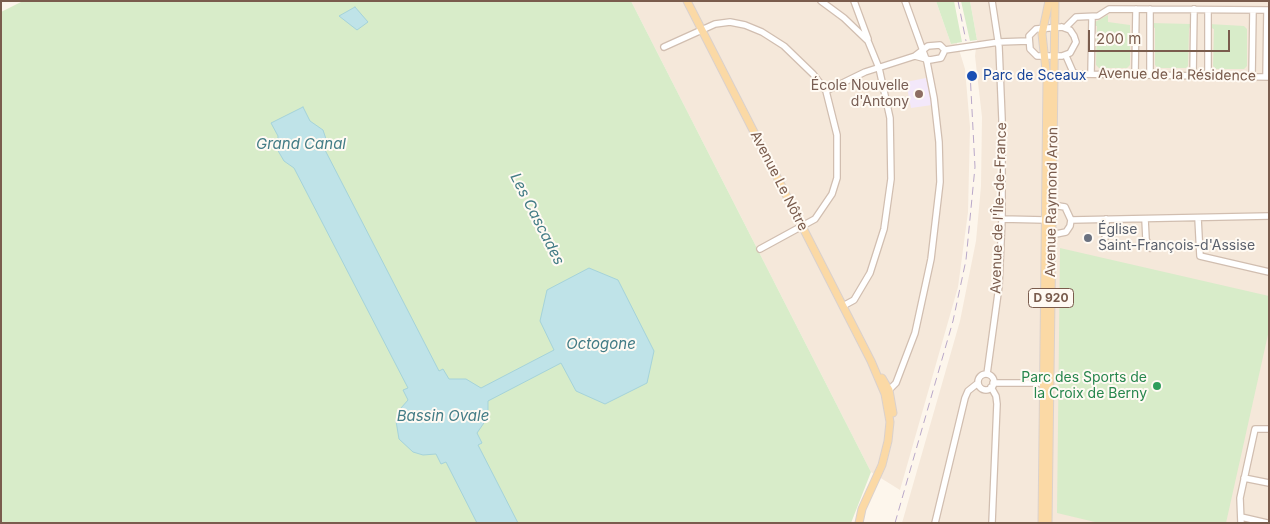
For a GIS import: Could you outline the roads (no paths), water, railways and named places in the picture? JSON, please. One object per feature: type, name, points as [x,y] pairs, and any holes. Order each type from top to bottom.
[{"type":"main road","name":"Avenue Le Nôtre","points":[[687,1],[699,31],[803,227],[887,392]]},
{"type":"main road","name":"D 920","points":[[1043,54],[1044,28],[1049,1]]},
{"type":"main road","name":"Avenue Raymond Aron","points":[[1048,523],[1055,1]]},
{"type":"main road","name":"Avenue Raymond Aron","points":[[1042,523],[1047,79],[1043,54]]},
{"type":"main road","points":[[859,523],[862,509],[882,464],[888,441],[890,422],[887,392]]},
{"type":"main road","points":[[863,523],[873,492],[888,460],[892,442],[893,410],[887,392]]},
{"type":"street","points":[[821,1],[844,18],[868,41]]},
{"type":"street","points":[[843,306],[854,300],[870,273],[882,237],[888,206],[891,169],[890,118],[879,68],[854,1]]},
{"type":"street","points":[[887,392],[896,383],[915,333],[932,260],[940,182],[938,120],[926,58],[905,1]]},
{"type":"street","name":"Avenue de l'Île-de-France","points":[[987,374],[986,369],[999,286],[1002,219],[1002,119],[999,42],[992,1]]},
{"type":"street","points":[[1243,10],[1244,1]]},
{"type":"street","points":[[1065,28],[1076,18],[1098,16],[1108,9],[1268,10],[1267,77]]},
{"type":"street","points":[[1135,74],[1136,9]]},
{"type":"street","points":[[1150,9],[1150,75]]},
{"type":"street","points":[[1193,75],[1194,10]]},
{"type":"street","points":[[1208,10],[1208,76]]},
{"type":"street","points":[[1252,76],[1253,10]]},
{"type":"street","points":[[1091,74],[1092,17]]},
{"type":"street","points":[[664,47],[715,24],[730,22],[762,32],[790,51],[826,91],[837,135],[836,178],[824,208],[815,219],[803,227],[760,249]]},
{"type":"street","points":[[1056,27],[1065,28],[1073,33],[1076,42],[1074,49],[1066,56],[1034,54],[1028,41],[1032,32],[1056,27]]},
{"type":"street","points":[[945,50],[999,42],[1028,41]]},
{"type":"street","points":[[916,56],[922,49],[938,44],[945,50]]},
{"type":"street","points":[[826,91],[865,72],[916,56],[941,58],[945,50]]},
{"type":"street","name":"Avenue de la Résidence","points":[[1066,56],[1075,73],[1267,77]]},
{"type":"street","points":[[1051,235],[1066,232],[1070,226],[1070,220],[1065,207],[1052,205]]},
{"type":"street","points":[[1070,220],[1269,216]]},
{"type":"street","points":[[1198,218],[1200,256],[1269,272]]},
{"type":"street","points":[[1002,219],[1045,220]]},
{"type":"street","points":[[1102,243],[1106,236],[1106,219]]},
{"type":"street","points":[[1145,219],[1146,239],[1150,248]]},
{"type":"street","points":[[935,523],[965,398],[968,392],[978,383],[980,376],[987,374],[991,376],[997,404],[992,523]]},
{"type":"street","points":[[978,383],[982,389],[992,385],[1044,384]]},
{"type":"street","points":[[1267,523],[1241,520],[1240,498],[1255,429],[1269,429]]},
{"type":"street","points":[[1244,478],[1269,483]]},
{"type":"water","points":[[355,7],[368,22],[357,30],[339,16]]},
{"type":"water","points":[[303,107],[310,121],[323,130],[327,142],[325,150],[439,371],[443,369],[449,379],[466,379],[481,388],[554,350],[540,321],[547,290],[589,268],[618,280],[654,351],[647,383],[605,404],[576,391],[561,363],[488,401],[488,417],[477,433],[482,443],[478,445],[518,523],[477,523],[446,462],[441,464],[436,454],[423,455],[413,452],[399,439],[396,421],[401,408],[408,400],[403,390],[408,388],[294,168],[284,161],[277,149],[278,136],[271,123]]},
{"type":"railway","points":[[958,1],[966,41]]},
{"type":"railway","points":[[895,523],[953,321],[966,260],[975,167],[970,72]]},
{"type":"place","name":"Parc de Sceaux","points":[[972,76]]},
{"type":"place","name":"École Nouvelle d'Antony","points":[[919,94]]},
{"type":"place","name":"Église Saint-François-d'Assise","points":[[1088,238]]},
{"type":"place","name":"Parc des Sports de la Croix de Berny","points":[[1157,386]]},
{"type":"water label","name":"Grand Canal","points":[[301,144]]},
{"type":"water label","name":"Les Cascades","points":[[537,219]]},
{"type":"water label","name":"Octogone","points":[[601,344]]},
{"type":"water label","name":"Bassin Ovale","points":[[443,416]]}]
